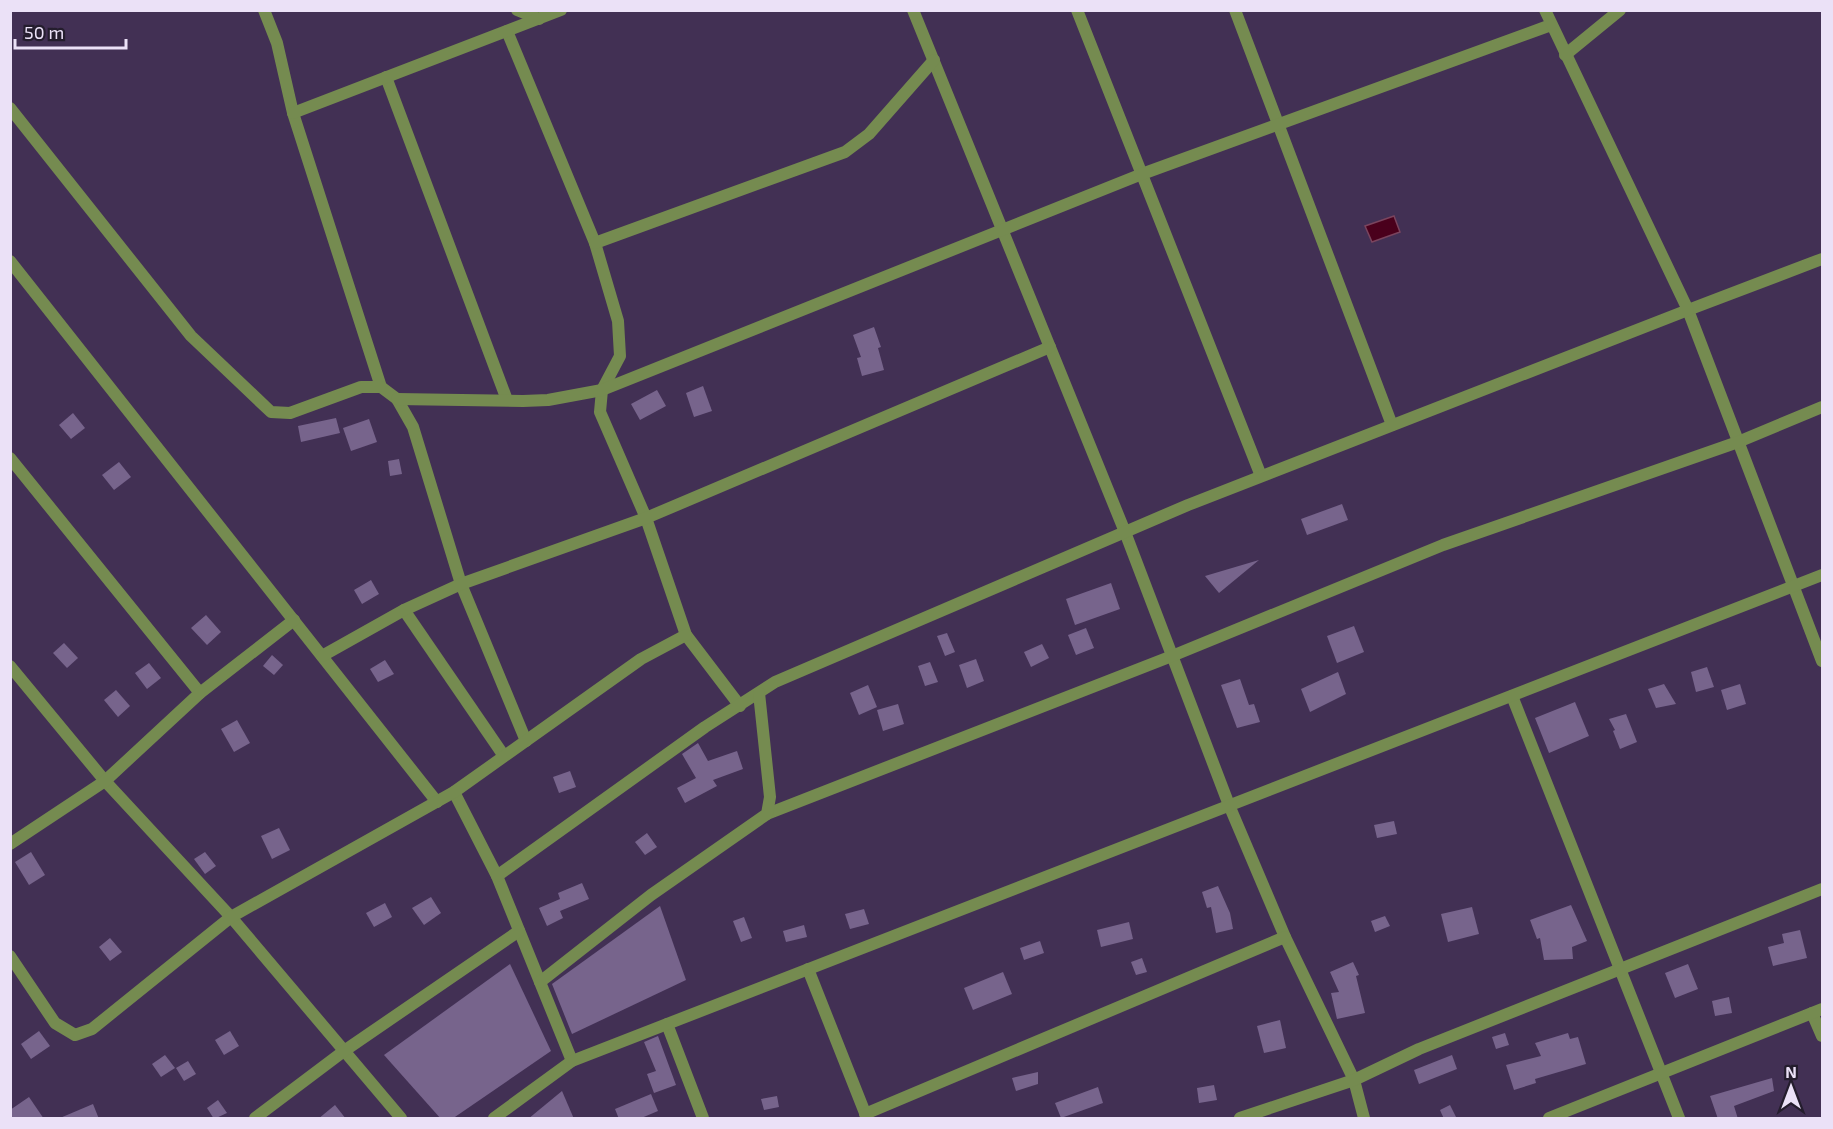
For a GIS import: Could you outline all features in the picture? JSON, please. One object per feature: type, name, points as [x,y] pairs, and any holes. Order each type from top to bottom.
[{"type":"street","points":[[264,10],[277,43],[293,113],[381,387],[397,399],[413,427],[461,584],[526,741]]},
{"type":"street","points":[[517,10],[539,19]]},
{"type":"street","points":[[293,113],[561,10]]},
{"type":"street","points":[[914,10],[1125,532],[1229,805],[1285,937],[1354,1080],[1364,1119]]},
{"type":"street","points":[[1077,10],[1261,476]]},
{"type":"street","points":[[1236,10],[1277,125],[1392,425]]},
{"type":"street","points":[[1545,10],[1688,310],[1822,661]]},
{"type":"street","points":[[1565,55],[1620,10]]},
{"type":"street","points":[[397,399],[548,400],[602,390],[1002,228],[1142,174],[1551,25]]},
{"type":"street","points":[[507,31],[595,243],[618,321],[620,356],[602,390],[600,412],[646,518],[686,635],[740,706]]},
{"type":"street","points":[[595,243],[845,152],[869,134],[934,60]]},
{"type":"street","points":[[386,77],[507,400]]},
{"type":"street","points":[[10,108],[191,336],[271,412],[290,413],[362,387],[381,387]]},
{"type":"street","points":[[497,876],[705,727],[775,682],[1261,476],[1822,259]]},
{"type":"street","points":[[10,261],[437,802]]},
{"type":"street","points":[[322,656],[404,610],[461,584],[646,518],[1050,347]]},
{"type":"street","points":[[540,982],[651,895],[767,814],[1172,656],[1443,545],[1738,442],[1822,407]]},
{"type":"street","points":[[10,458],[200,693]]},
{"type":"street","points":[[494,1119],[572,1060],[1822,575]]},
{"type":"street","points":[[404,610],[504,756]]},
{"type":"street","points":[[10,844],[105,781],[200,693],[294,620]]},
{"type":"street","points":[[10,956],[55,1023],[75,1035],[92,1029],[231,917],[454,792],[641,659],[686,635]]},
{"type":"street","points":[[10,666],[105,781],[231,917],[401,1119]]},
{"type":"street","points":[[759,693],[770,797],[767,814]]},
{"type":"street","points":[[1512,696],[1679,1119]]},
{"type":"street","points":[[454,792],[497,876],[572,1060]]},
{"type":"street","points":[[1240,1119],[1354,1080],[1419,1049],[1822,889]]},
{"type":"street","points":[[255,1119],[344,1051],[519,931]]},
{"type":"street","points":[[808,969],[866,1116],[1285,937]]},
{"type":"street","points":[[1549,1119],[1817,1011],[1822,1036]]},
{"type":"street","points":[[667,1024],[703,1119]]},
{"type":"shaded area","points":[[1394,216],[1400,232],[1372,242],[1365,226]]},
{"type":"building","points":[[874,327],[881,347],[878,348],[884,370],[862,376],[857,358],[861,357],[853,335]]},
{"type":"building","points":[[703,386],[712,411],[694,417],[686,393]]},
{"type":"building","points":[[657,390],[666,406],[640,420],[631,404]]},
{"type":"building","points":[[73,413],[85,428],[71,439],[59,425]]},
{"type":"building","points":[[336,418],[340,433],[301,442],[298,426]]},
{"type":"building","points":[[369,419],[377,442],[351,451],[343,428]]},
{"type":"building","points":[[399,459],[402,474],[390,476],[388,461]]},
{"type":"building","points":[[119,462],[131,477],[114,490],[102,475]]},
{"type":"building","points":[[1342,504],[1348,520],[1307,535],[1301,519]]},
{"type":"building","points":[[1259,560],[1219,593],[1205,576]]},
{"type":"building","points":[[371,580],[379,594],[362,604],[354,590]]},
{"type":"building","points":[[1111,583],[1120,609],[1075,625],[1066,599]]},
{"type":"building","points":[[206,615],[221,632],[207,645],[191,628]]},
{"type":"building","points":[[1354,626],[1364,652],[1337,663],[1327,636]]},
{"type":"building","points":[[1086,628],[1094,648],[1076,655],[1068,635]]},
{"type":"building","points":[[947,633],[955,652],[945,656],[937,636]]},
{"type":"building","points":[[64,643],[78,658],[67,668],[53,653]]},
{"type":"building","points":[[1042,644],[1049,658],[1031,667],[1024,652]]},
{"type":"building","points":[[272,655],[283,665],[274,675],[263,666]]},
{"type":"building","points":[[976,659],[984,681],[967,688],[959,665]]},
{"type":"building","points":[[385,660],[394,674],[378,682],[370,669]]},
{"type":"building","points":[[930,662],[938,682],[925,686],[918,666]]},
{"type":"building","points":[[149,663],[161,678],[147,689],[135,673]]},
{"type":"building","points":[[1707,667],[1714,687],[1696,692],[1691,672]]},
{"type":"building","points":[[1338,672],[1346,694],[1310,712],[1301,689]]},
{"type":"building","points":[[1240,679],[1249,705],[1254,704],[1260,722],[1237,728],[1221,685]]},
{"type":"building","points":[[1664,684],[1676,704],[1656,708],[1648,689]]},
{"type":"building","points":[[1740,684],[1746,704],[1727,710],[1721,690]]},
{"type":"building","points":[[868,685],[877,707],[859,715],[850,693]]},
{"type":"building","points":[[116,690],[130,706],[118,717],[104,700]]},
{"type":"building","points":[[1575,702],[1589,736],[1549,753],[1535,718]]},
{"type":"building","points":[[898,704],[904,724],[883,731],[877,710]]},
{"type":"building","points":[[1626,714],[1637,742],[1620,749],[1613,731],[1615,730],[1609,719]]},
{"type":"building","points":[[237,720],[250,743],[234,752],[221,729]]},
{"type":"building","points":[[698,743],[708,761],[737,751],[743,769],[713,780],[717,786],[685,803],[677,788],[696,778],[682,754]]},
{"type":"building","points":[[570,771],[576,787],[559,793],[553,777]]},
{"type":"building","points":[[1394,821],[1397,834],[1377,838],[1374,825]]},
{"type":"building","points":[[279,828],[290,850],[272,859],[261,836]]},
{"type":"building","points":[[647,833],[657,847],[645,855],[635,842]]},
{"type":"building","points":[[31,852],[45,875],[29,885],[15,862]]},
{"type":"building","points":[[205,852],[216,866],[205,874],[194,859]]},
{"type":"building","points":[[582,883],[589,899],[560,911],[563,918],[547,926],[539,908],[560,899],[558,893]]},
{"type":"building","points":[[1218,886],[1230,913],[1233,929],[1216,933],[1211,907],[1207,908],[1202,892]]},
{"type":"building","points":[[431,897],[441,913],[424,925],[412,908]]},
{"type":"building","points":[[385,903],[392,917],[374,927],[366,913]]},
{"type":"building","points":[[1571,905],[1587,941],[1572,947],[1573,959],[1544,960],[1540,938],[1537,939],[1530,920]]},
{"type":"building","points":[[660,906],[686,980],[572,1034],[552,984]]},
{"type":"building","points":[[1472,907],[1479,934],[1448,942],[1441,914]]},
{"type":"building","points":[[864,909],[869,924],[850,929],[845,914]]},
{"type":"building","points":[[1385,916],[1390,926],[1375,932],[1371,921]]},
{"type":"building","points":[[744,917],[752,938],[741,942],[733,921]]},
{"type":"building","points":[[1129,922],[1133,939],[1101,947],[1097,930]]},
{"type":"building","points":[[804,925],[807,937],[786,942],[783,931]]},
{"type":"building","points":[[1800,930],[1807,958],[1773,966],[1768,947],[1784,943],[1782,934]]},
{"type":"building","points":[[110,938],[122,952],[110,961],[99,947]]},
{"type":"building","points":[[1040,941],[1044,953],[1024,960],[1020,948]]},
{"type":"building","points":[[1142,958],[1147,972],[1136,975],[1131,962]]},
{"type":"building","points":[[1353,962],[1359,975],[1356,976],[1365,1013],[1337,1019],[1331,993],[1339,992],[1330,972]]},
{"type":"building","points":[[510,964],[551,1051],[452,1119],[441,1119],[384,1055]]},
{"type":"building","points":[[1688,964],[1698,989],[1675,998],[1665,973]]},
{"type":"building","points":[[1003,972],[1012,994],[973,1010],[964,988]]},
{"type":"building","points":[[1729,997],[1732,1013],[1715,1016],[1712,1001]]},
{"type":"building","points":[[1280,1020],[1286,1048],[1264,1053],[1257,1026]]},
{"type":"building","points":[[39,1031],[50,1046],[31,1059],[21,1044]]},
{"type":"building","points":[[230,1031],[239,1046],[224,1055],[215,1040]]},
{"type":"building","points":[[1505,1033],[1509,1045],[1496,1049],[1492,1037]]},
{"type":"building","points":[[1568,1033],[1570,1039],[1578,1037],[1586,1064],[1535,1079],[1536,1083],[1514,1090],[1506,1065],[1541,1056],[1535,1043]]},
{"type":"building","points":[[658,1036],[676,1085],[654,1093],[647,1074],[656,1071],[644,1042]]},
{"type":"building","points":[[165,1055],[175,1068],[161,1077],[152,1064]]},
{"type":"building","points":[[1452,1055],[1457,1069],[1419,1084],[1414,1070]]},
{"type":"building","points":[[188,1061],[196,1074],[184,1081],[176,1068]]},
{"type":"building","points":[[1038,1072],[1038,1084],[1016,1091],[1012,1078]]},
{"type":"building","points":[[1772,1078],[1774,1091],[1734,1106],[1738,1119],[1718,1119],[1710,1096]]},
{"type":"building","points":[[1214,1085],[1217,1100],[1199,1103],[1197,1088]]},
{"type":"building","points":[[1098,1087],[1103,1103],[1061,1118],[1055,1103]]},
{"type":"building","points":[[562,1091],[574,1119],[528,1119]]},
{"type":"building","points":[[651,1094],[658,1111],[639,1119],[619,1119],[615,1109]]},
{"type":"building","points":[[777,1096],[779,1107],[764,1110],[761,1099]]},
{"type":"building","points":[[29,1097],[44,1119],[10,1119],[10,1110]]},
{"type":"building","points":[[218,1100],[227,1113],[214,1119],[207,1108]]},
{"type":"building","points":[[93,1104],[99,1119],[60,1119],[60,1118]]},
{"type":"building","points":[[335,1105],[346,1119],[318,1119]]},
{"type":"building","points":[[1450,1105],[1457,1119],[1444,1119],[1440,1110]]}]
